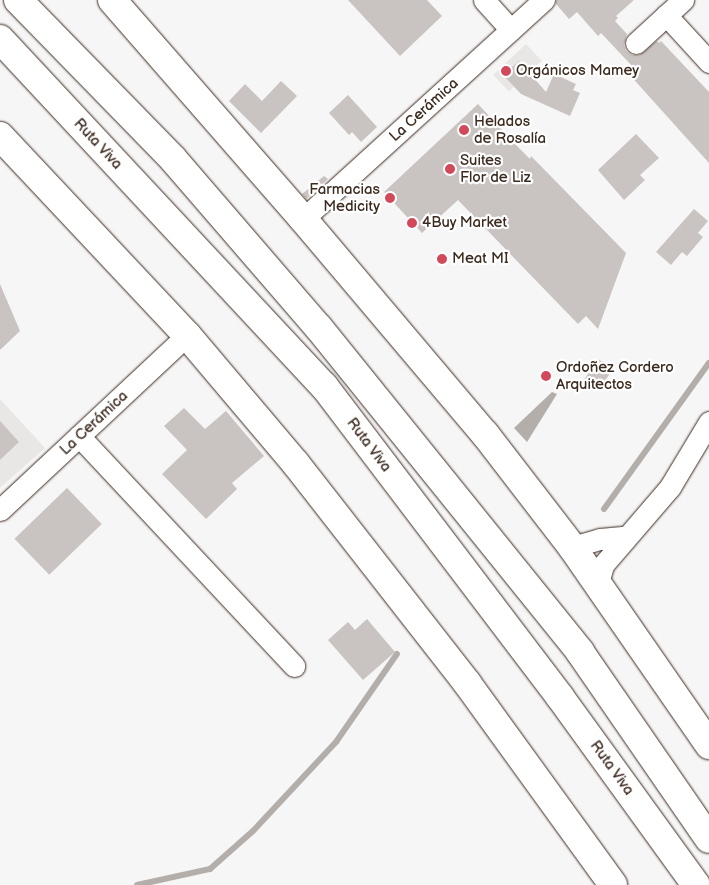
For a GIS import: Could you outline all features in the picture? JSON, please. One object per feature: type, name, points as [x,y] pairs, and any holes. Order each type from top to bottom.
[{"type":"main road","points":[[18,0],[173,159],[320,328],[580,652],[709,839]]},
{"type":"main road","points":[[112,0],[303,219],[485,434],[598,583],[709,745]]},
{"type":"main road","name":"Ruta Viva","points":[[0,39],[324,386],[560,696],[696,885]]},
{"type":"main road","points":[[0,136],[187,335],[296,464],[467,683],[613,885]]},
{"type":"street","points":[[484,0],[511,30]]},
{"type":"street","name":"La Cerámica","points":[[303,219],[544,0]]},
{"type":"street","points":[[636,43],[683,0]]},
{"type":"street","points":[[666,15],[709,62]]},
{"type":"street","name":"La Cerámica","points":[[0,510],[187,335]]},
{"type":"street","points":[[598,583],[602,565],[670,487],[709,422]]},
{"type":"street","points":[[79,436],[294,666]]},
{"type":"street","points":[[572,547],[600,539],[626,537]]},
{"type":"shaded area","points":[[526,44],[542,61],[509,92],[493,75]]},
{"type":"shaded area","points":[[552,392],[557,394],[527,442],[514,428]]},
{"type":"shaded area","points":[[0,399],[45,448],[0,488]]},
{"type":"building","points":[[348,0],[427,0],[442,16],[400,56]]},
{"type":"building","points":[[556,0],[634,0],[616,16],[618,18],[615,21],[627,34],[624,45],[626,51],[632,55],[639,55],[657,41],[659,43],[661,41],[709,92],[709,163],[628,73],[634,68],[601,33],[598,36],[577,12],[569,19],[556,4]]},
{"type":"building","points":[[519,61],[546,92],[554,74],[576,84],[573,90],[580,93],[570,116],[521,94],[503,75]]},
{"type":"building","points":[[281,81],[297,96],[261,133],[229,101],[245,84],[262,101]]},
{"type":"building","points":[[348,95],[377,127],[361,142],[352,132],[349,135],[329,113]]},
{"type":"building","points":[[478,104],[518,147],[530,159],[531,156],[626,253],[598,329],[586,316],[578,324],[458,200],[422,233],[384,192]]},
{"type":"building","points":[[636,134],[659,158],[640,175],[645,180],[624,200],[598,170]]},
{"type":"building","points":[[324,176],[328,179],[306,199],[302,194]]},
{"type":"building","points":[[694,209],[708,221],[698,233],[703,237],[687,256],[682,252],[671,265],[656,252]]},
{"type":"building","points":[[0,284],[20,331],[0,350]]},
{"type":"building","points":[[598,359],[613,369],[598,391],[583,381]]},
{"type":"building","points":[[184,408],[205,429],[226,411],[264,456],[232,483],[237,489],[206,519],[162,474],[187,450],[164,426]]},
{"type":"building","points":[[0,421],[19,442],[0,460]]},
{"type":"building","points":[[67,488],[102,524],[49,575],[14,539]]},
{"type":"building","points":[[367,619],[395,652],[363,680],[328,640],[348,622],[355,630]]},
{"type":"waterway","points":[[604,509],[709,363]]},
{"type":"waterway","points":[[137,885],[210,869],[253,831],[336,742],[397,654]]},
{"type":"place","name":"Orgánicos Mamey","points":[[506,71]]},
{"type":"place","name":"Helados de Rosalía","points":[[464,130]]},
{"type":"place","name":"Suites Flor de Liz","points":[[450,169]]},
{"type":"place","name":"Farmacias Medicity","points":[[390,198]]},
{"type":"place","name":"4Buy Market","points":[[412,223]]},
{"type":"place","name":"Meat MI","points":[[442,259]]},
{"type":"place","name":"Ordoñez Cordero Arquitectos","points":[[546,376]]}]
